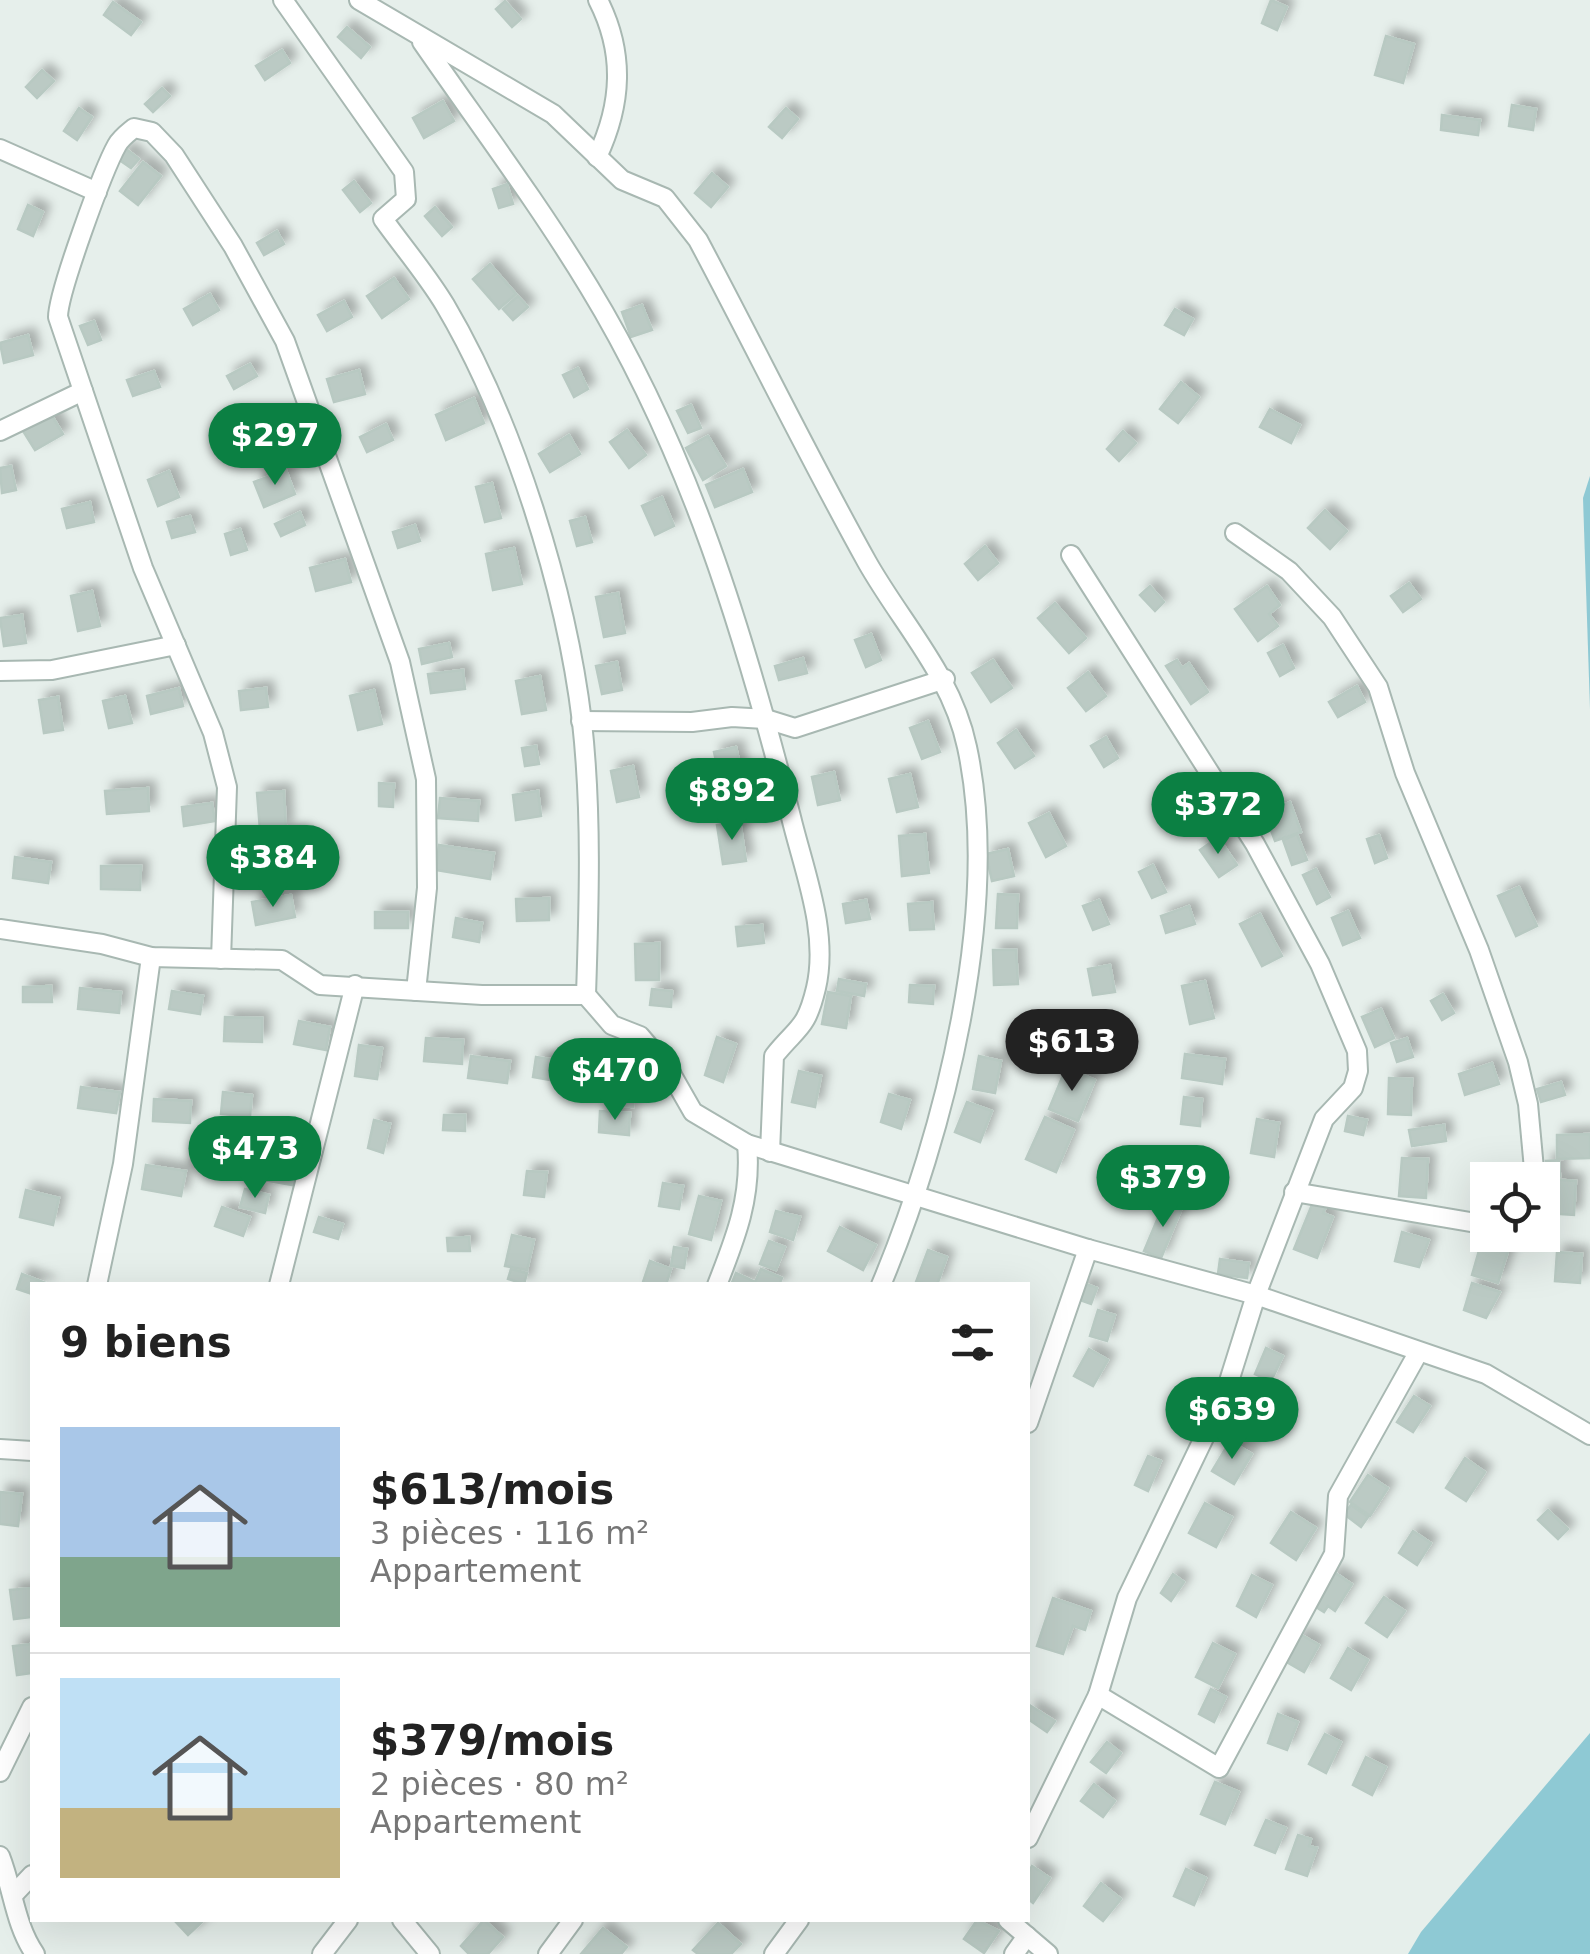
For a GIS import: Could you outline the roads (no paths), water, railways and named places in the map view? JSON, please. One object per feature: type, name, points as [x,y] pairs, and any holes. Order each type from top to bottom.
[{"type":"street","points":[[283,0],[404,172],[406,199],[383,219],[445,305],[492,405],[536,518],[582,720],[590,868],[586,995],[612,1025],[640,1036],[668,1070],[693,1112],[747,1144],[1088,1250],[1256,1295],[1486,1374],[1590,1435]]},
{"type":"street","points":[[358,0],[553,114],[622,180],[665,198],[698,240],[868,563],[944,679],[967,746],[976,824],[975,909],[952,1069],[917,1198],[882,1282]]},
{"type":"street","points":[[597,156],[614,121],[619,82],[609,22],[598,0]]},
{"type":"street","points":[[418,35],[590,288],[653,409],[711,538],[766,719],[820,933],[817,985],[803,1029],[774,1056],[770,1152]]},
{"type":"street","points":[[221,959],[227,787],[212,733],[143,568],[58,317],[58,299],[69,279],[97,192],[119,141],[134,128],[152,132],[174,156],[223,231],[285,341],[400,662],[426,779],[427,888],[416,991]]},
{"type":"street","points":[[0,148],[97,192]]},
{"type":"street","points":[[0,431],[83,391]]},
{"type":"street","points":[[1235,533],[1290,571],[1332,617],[1378,687],[1405,773],[1479,950],[1518,1062],[1528,1104],[1533,1162]]},
{"type":"street","points":[[1030,1834],[1098,1696],[1127,1598],[1206,1442],[1256,1295],[1324,1119],[1353,1088],[1356,1051],[1320,964],[1255,844],[1071,554]]},
{"type":"street","points":[[0,672],[52,670],[176,645]]},
{"type":"street","points":[[582,720],[766,719],[795,728],[944,679]]},
{"type":"street","points":[[0,929],[102,944],[151,957],[282,960],[320,985],[586,995]]},
{"type":"street","points":[[99,1282],[122,1164],[151,957]]},
{"type":"street","points":[[281,1282],[356,985]]},
{"type":"street","points":[[718,1282],[744,1210],[750,1179],[747,1144]]},
{"type":"street","points":[[1294,1192],[1470,1223]]},
{"type":"street","points":[[1030,1417],[1088,1250]]},
{"type":"street","points":[[1098,1696],[1219,1768],[1334,1554],[1338,1496],[1418,1353]]},
{"type":"street","points":[[0,1449],[30,1451]]},
{"type":"street","points":[[0,1772],[30,1711]]},
{"type":"street","points":[[0,1856],[24,1937],[35,1954]]},
{"type":"street","points":[[14,1893],[30,1877]]},
{"type":"street","points":[[322,1954],[346,1922]]},
{"type":"street","points":[[404,1922],[430,1954]]},
{"type":"street","points":[[548,1954],[572,1922]]},
{"type":"street","points":[[774,1954],[798,1922]]},
{"type":"street","points":[[1010,1922],[1048,1954]]},
{"type":"street","points":[[1014,1954],[1027,1936]]},
{"type":"water","points":[[1590,476],[1590,709],[1583,498]]},
{"type":"water","points":[[1590,1733],[1590,1954],[1408,1954],[1421,1932]]}]
